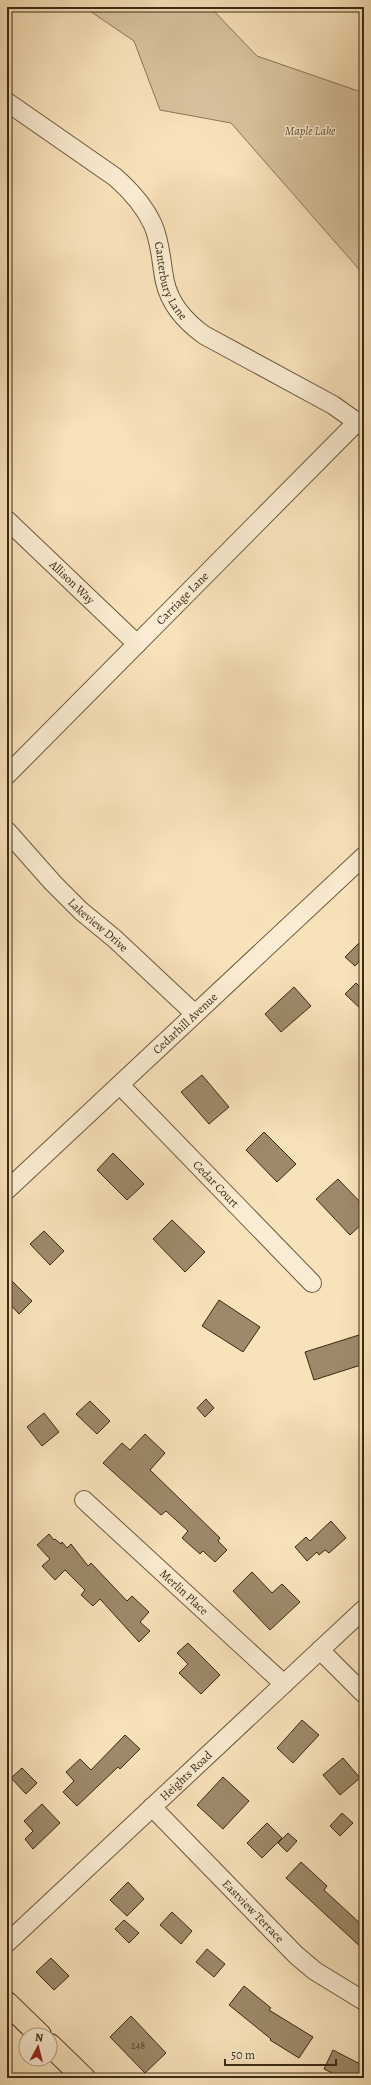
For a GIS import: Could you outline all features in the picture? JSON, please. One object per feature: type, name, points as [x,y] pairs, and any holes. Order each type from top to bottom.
[{"type":"main road","points":[[7,2003],[32,2027]]},
{"type":"main road","points":[[58,2054],[78,2076]]},
{"type":"street","name":"Canterbury Lane","points":[[7,102],[115,177],[144,207],[154,225],[160,244],[168,293],[178,310],[190,324],[204,335],[333,405],[361,424]]},
{"type":"street","name":"Carriage Lane","points":[[7,775],[137,644],[361,424]]},
{"type":"street","name":"Allison Way","points":[[7,520],[137,644]]},
{"type":"street","name":"Lakeview Drive","points":[[7,831],[53,883],[81,911],[115,939],[195,1014]]},
{"type":"street","name":"Cedarhill Avenue","points":[[7,1190],[364,856]]},
{"type":"street","name":"Cedar Court","points":[[120,1084],[312,1283]]},
{"type":"street","name":"Merlin Place","points":[[84,1500],[284,1684]]},
{"type":"street","name":"Heights Road","points":[[7,1943],[364,1609]]},
{"type":"street","points":[[320,1650],[364,1694]]},
{"type":"street","name":"Eastview Terrace","points":[[152,1807],[296,1955],[315,1971],[364,2001]]},
{"type":"green space","name":"Maple Lake","points":[[84,7],[210,7],[257,56],[364,93],[364,275],[231,123],[160,110],[134,41]]},
{"type":"building","points":[[364,938],[364,956],[355,966],[345,957]]},
{"type":"building","points":[[356,983],[364,991],[364,1012],[345,994]]},
{"type":"building","points":[[294,987],[311,1006],[281,1032],[265,1014]]},
{"type":"building","points":[[202,1075],[229,1107],[209,1124],[181,1092]]},
{"type":"building","points":[[264,1132],[296,1164],[277,1182],[246,1150]]},
{"type":"building","points":[[113,1153],[144,1184],[127,1200],[97,1170]]},
{"type":"building","points":[[338,1179],[364,1206],[364,1222],[350,1235],[316,1199]]},
{"type":"building","points":[[172,1220],[205,1252],[185,1272],[153,1239]]},
{"type":"building","points":[[44,1231],[64,1251],[50,1265],[30,1244]]},
{"type":"building","points":[[7,1276],[32,1301],[19,1314],[7,1301]]},
{"type":"building","points":[[219,1300],[260,1327],[243,1352],[202,1326]]},
{"type":"building","points":[[359,1335],[364,1350],[364,1364],[314,1380],[305,1352]]},
{"type":"building","points":[[206,1399],[214,1408],[205,1417],[197,1408]]},
{"type":"building","points":[[90,1401],[110,1421],[97,1434],[76,1414]]},
{"type":"building","points":[[44,1413],[59,1432],[42,1446],[27,1427]]},
{"type":"building","points":[[145,1434],[165,1453],[150,1470],[220,1538],[218,1541],[227,1550],[215,1562],[203,1551],[200,1554],[182,1538],[188,1531],[166,1511],[161,1515],[103,1463],[122,1443],[130,1450]]},
{"type":"building","points":[[331,1521],[346,1538],[329,1553],[325,1550],[319,1555],[317,1552],[307,1561],[295,1547],[306,1537],[310,1541]]},
{"type":"building","points":[[49,1534],[54,1540],[55,1539],[61,1544],[62,1542],[67,1548],[71,1544],[88,1566],[91,1563],[127,1601],[132,1596],[149,1612],[140,1622],[150,1631],[139,1642],[100,1599],[93,1606],[81,1595],[85,1590],[65,1570],[55,1580],[42,1566],[50,1559],[37,1545]]},
{"type":"building","points":[[252,1572],[272,1593],[282,1584],[300,1602],[270,1630],[233,1591]]},
{"type":"building","points":[[188,1643],[220,1675],[201,1694],[179,1673],[188,1664],[177,1653]]},
{"type":"building","points":[[302,1720],[319,1735],[293,1763],[277,1748]]},
{"type":"building","points":[[125,1735],[140,1749],[120,1769],[118,1767],[77,1806],[63,1792],[74,1781],[66,1772],[80,1759],[91,1770]]},
{"type":"building","points":[[343,1758],[360,1778],[340,1795],[323,1775]]},
{"type":"building","points":[[22,1768],[37,1783],[26,1794],[11,1778]]},
{"type":"building","points":[[223,1777],[249,1801],[223,1829],[197,1805]]},
{"type":"building","points":[[42,1804],[60,1823],[33,1849],[25,1839],[33,1831],[24,1821]]},
{"type":"building","points":[[342,1813],[353,1823],[340,1836],[330,1826]]},
{"type":"building","points":[[267,1823],[282,1838],[262,1858],[247,1843]]},
{"type":"building","points":[[288,1833],[297,1841],[287,1852],[278,1843]]},
{"type":"building","points":[[301,1862],[327,1886],[324,1890],[364,1927],[364,1950],[286,1878]]},
{"type":"building","points":[[128,1882],[144,1899],[127,1916],[110,1900]]},
{"type":"building","points":[[172,1912],[192,1931],[181,1944],[160,1925]]},
{"type":"building","points":[[124,1920],[139,1933],[129,1943],[115,1929]]},
{"type":"building","points":[[207,1949],[225,1964],[214,1977],[196,1962]]},
{"type":"building","points":[[51,1958],[69,1976],[54,1990],[36,1972]]},
{"type":"building","points":[[244,1986],[271,2008],[269,2010],[313,2037],[299,2058],[270,2040],[271,2039],[229,2005]]},
{"type":"building","points":[[131,2016],[166,2053],[145,2073],[110,2037]]},
{"type":"building","points":[[333,2050],[364,2066],[359,2078],[342,2078],[324,2069]]}]
